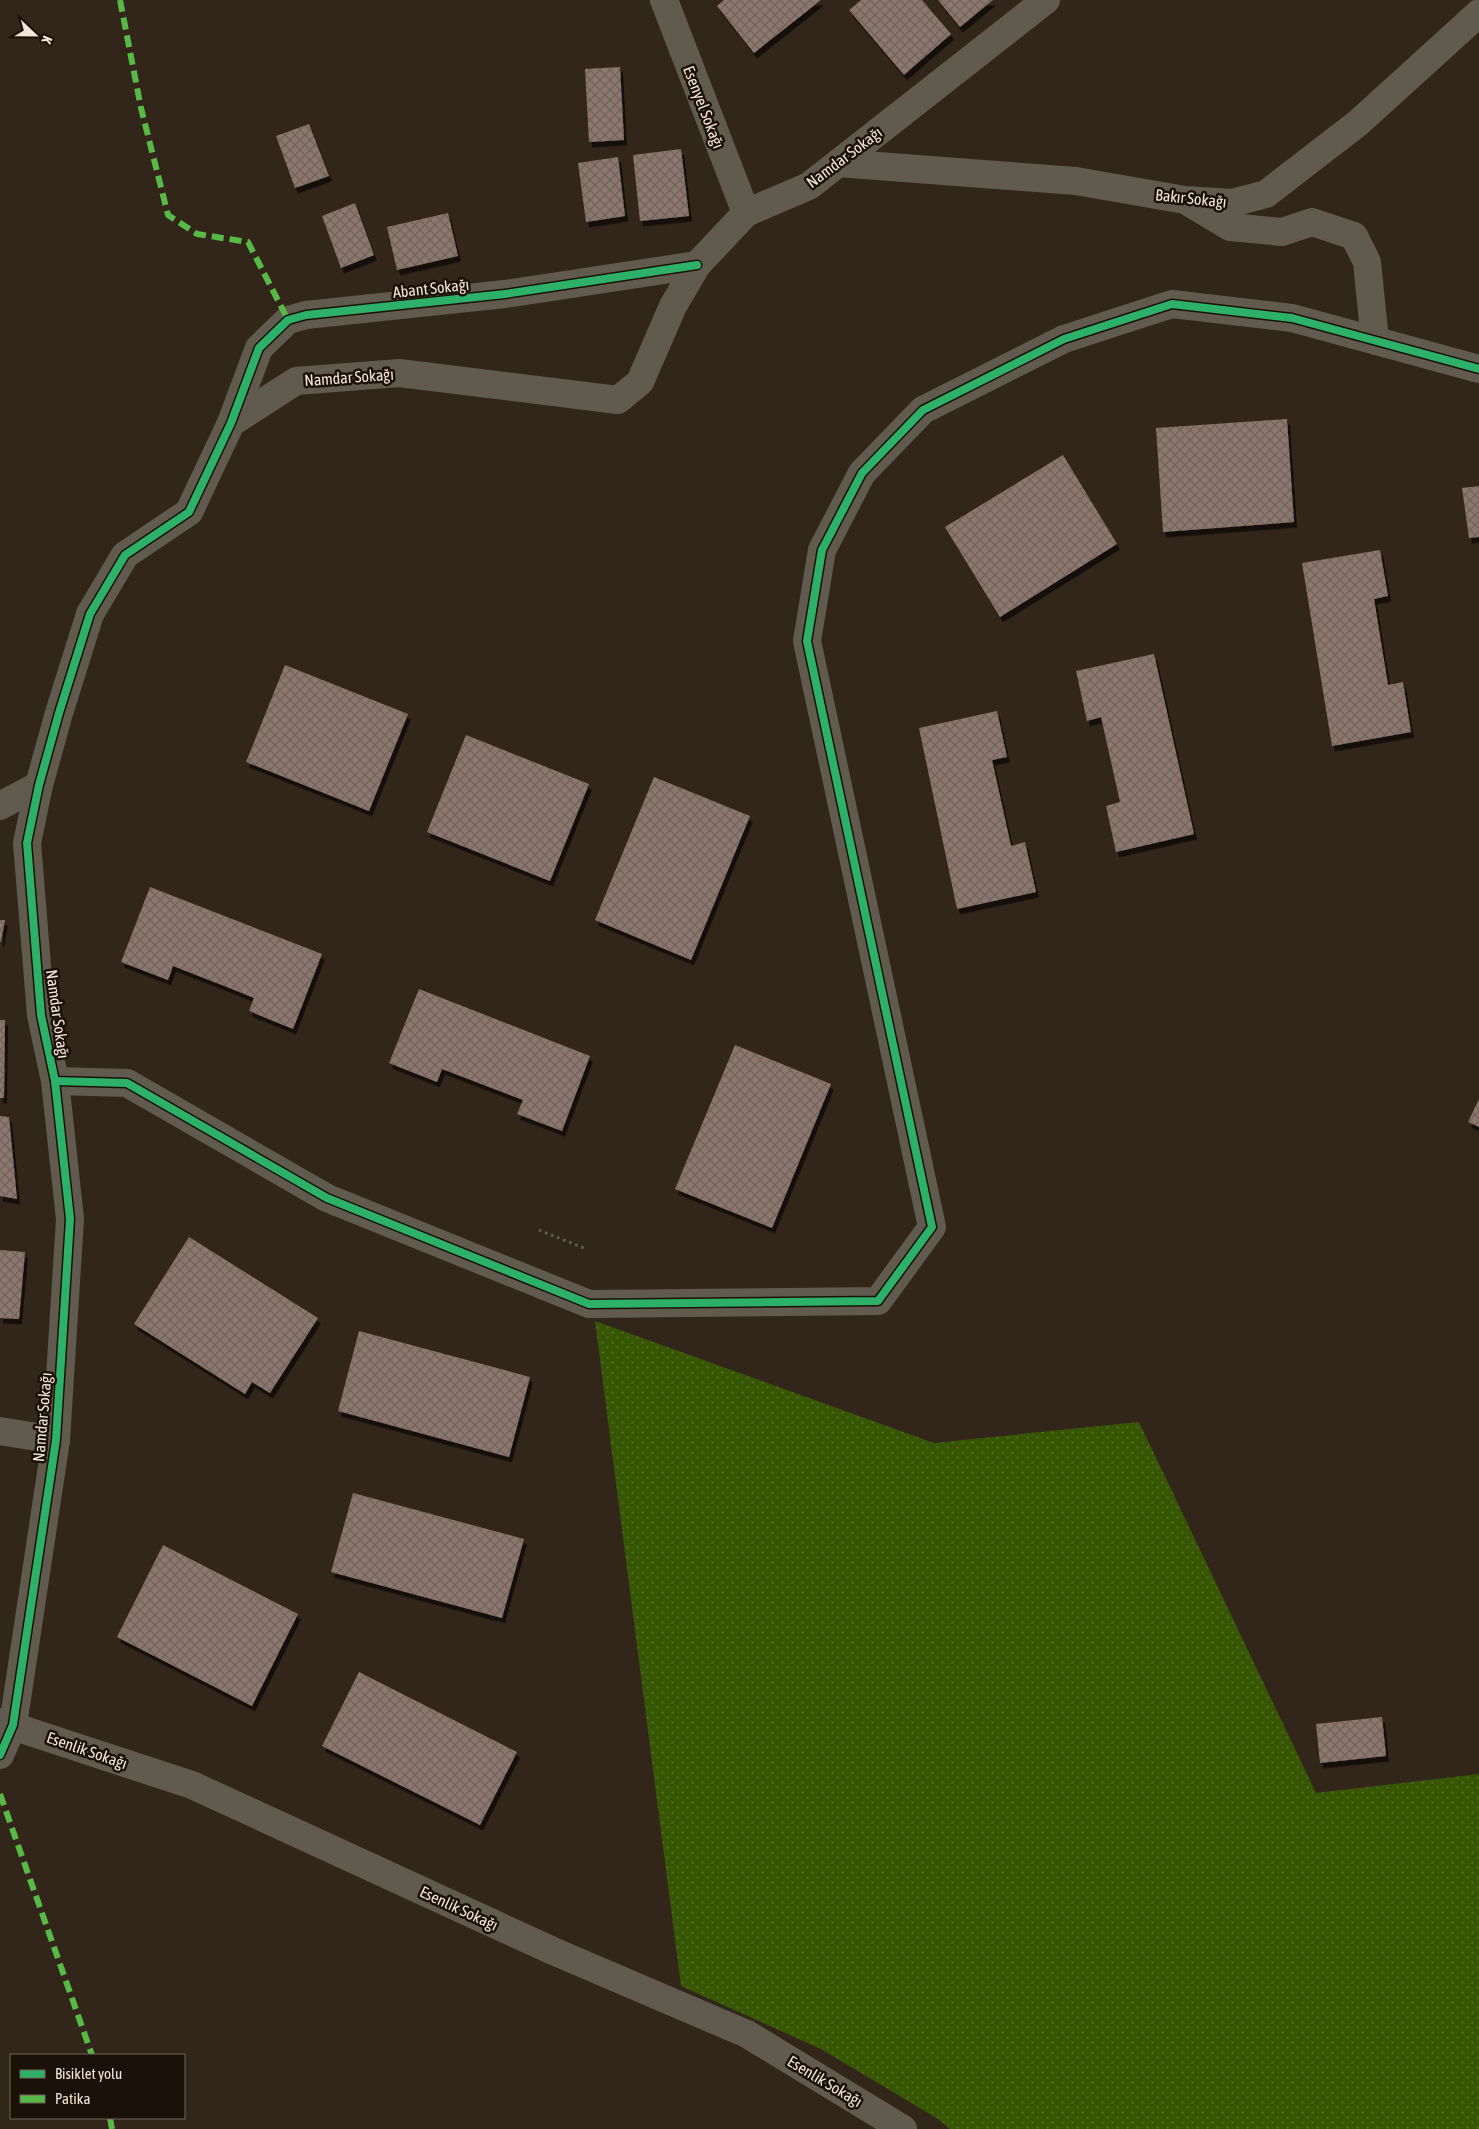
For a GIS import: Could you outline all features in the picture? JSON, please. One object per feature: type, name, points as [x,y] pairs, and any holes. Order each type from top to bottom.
[{"type":"street","name":"Esenyel Sokağı","points":[[664,0],[746,213]]},
{"type":"street","name":"Namdar Sokağı","points":[[0,1755],[56,1440],[70,1219],[55,1081],[41,1015],[27,843],[38,785],[90,614],[125,556],[189,512],[231,423],[296,381],[399,373],[618,400],[640,382],[673,306],[697,265],[746,213],[808,186],[1046,0]]},
{"type":"street","name":"Bakır Sokağı","points":[[838,163],[1076,181],[1185,200],[1232,203],[1266,194],[1358,122],[1479,13]]},
{"type":"street","points":[[1185,200],[1230,227],[1282,232],[1312,222],[1354,236],[1366,262],[1375,341]]},
{"type":"street","name":"Abant Sokağı","points":[[231,423],[259,348],[288,320],[306,315],[505,294],[697,265]]},
{"type":"street","points":[[55,1081],[127,1083],[327,1198],[589,1304],[878,1301],[932,1227],[807,641],[822,550],[862,473],[923,410],[1064,340],[1172,304],[1292,318],[1479,369]]},
{"type":"street","points":[[0,806],[38,785]]},
{"type":"street","points":[[0,1432],[56,1440]]},
{"type":"street","name":"Esenlik Sokağı","points":[[6,1724],[192,1786],[553,1951],[747,2034],[903,2129]]},
{"type":"path","points":[[539,1230],[584,1248]]},
{"type":"green space","points":[[595,1321],[934,1443],[1139,1422],[1316,1793],[1479,1774],[1479,2129],[950,2129],[938,2119],[821,2049],[681,1986]]},
{"type":"building","points":[[724,0],[821,0],[754,53],[717,6]]},
{"type":"building","points":[[861,0],[922,0],[951,34],[904,75],[849,10]]},
{"type":"building","points":[[938,0],[993,0],[960,27]]},
{"type":"building","points":[[620,67],[624,140],[589,142],[585,69]]},
{"type":"building","points":[[309,124],[329,176],[295,188],[276,136]]},
{"type":"building","points":[[681,149],[689,216],[640,221],[633,155]]},
{"type":"building","points":[[618,157],[625,216],[586,222],[578,163]]},
{"type":"building","points":[[355,203],[374,255],[341,268],[322,216]]},
{"type":"building","points":[[448,213],[458,256],[397,270],[387,227]]},
{"type":"building","points":[[1287,419],[1294,522],[1163,532],[1156,428]]},
{"type":"building","points":[[1063,455],[1117,544],[1000,617],[945,527]]},
{"type":"building","points":[[1479,486],[1479,537],[1469,538],[1462,488]]},
{"type":"building","points":[[1380,550],[1388,596],[1374,599],[1388,685],[1403,682],[1411,732],[1332,746],[1302,563]]},
{"type":"building","points":[[1154,654],[1194,834],[1116,852],[1106,806],[1120,802],[1101,717],[1087,721],[1076,671]]},
{"type":"building","points":[[285,665],[408,714],[369,811],[246,762]]},
{"type":"building","points":[[997,711],[1007,757],[992,760],[1011,846],[1025,842],[1036,892],[957,909],[919,728]]},
{"type":"building","points":[[466,735],[589,784],[550,881],[427,832]]},
{"type":"building","points":[[654,777],[750,816],[691,960],[595,920]]},
{"type":"building","points":[[150,887],[322,954],[293,1029],[249,1011],[254,998],[227,987],[173,966],[168,980],[121,962]]},
{"type":"building","points":[[0,920],[5,920],[1,942],[0,942]]},
{"type":"building","points":[[419,989],[590,1056],[562,1131],[517,1114],[523,1100],[442,1069],[437,1082],[389,1063]]},
{"type":"building","points":[[0,1020],[5,1020],[4,1098],[0,1098]]},
{"type":"building","points":[[735,1045],[831,1084],[772,1228],[675,1189]]},
{"type":"building","points":[[1479,1099],[1479,1127],[1468,1122]]},
{"type":"building","points":[[0,1116],[9,1117],[17,1199],[0,1196]]},
{"type":"building","points":[[189,1237],[318,1318],[270,1393],[252,1382],[245,1394],[134,1324]]},
{"type":"building","points":[[0,1250],[25,1252],[19,1319],[0,1318]]},
{"type":"building","points":[[359,1331],[530,1377],[509,1457],[338,1411]]},
{"type":"building","points":[[353,1493],[524,1539],[502,1618],[331,1572]]},
{"type":"building","points":[[163,1545],[298,1614],[252,1706],[117,1637]]},
{"type":"building","points":[[359,1672],[517,1752],[480,1825],[322,1746]]},
{"type":"building","points":[[1382,1717],[1386,1756],[1320,1763],[1316,1724]]},
{"type":"marked path","points":[[120,0],[141,108],[168,215],[197,234],[248,242],[288,320]]},
{"type":"marked path","points":[[0,1794],[92,2054]]},
{"type":"marked path","points":[[110,2119],[112,2129]]},
{"type":"cycle path","points":[[0,1755],[13,1725],[56,1440],[70,1219],[55,1081],[41,1015],[27,843],[39,785],[90,614],[125,555],[189,512],[231,423],[259,348],[288,320],[306,315],[505,294],[697,265]]},
{"type":"cycle path","points":[[55,1081],[127,1083],[327,1198],[589,1304],[878,1301],[932,1227],[807,641],[822,550],[862,473],[923,410],[1064,339],[1172,304],[1292,318],[1479,369]]}]
